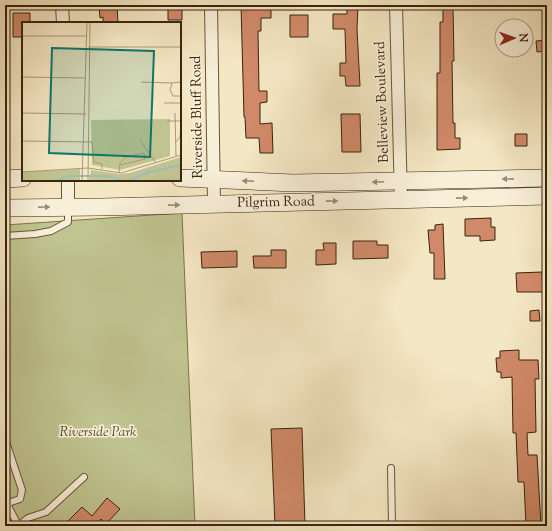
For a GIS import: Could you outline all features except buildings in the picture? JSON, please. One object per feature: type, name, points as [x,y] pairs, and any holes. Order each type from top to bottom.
[{"type":"street","points":[[62,5],[63,22]]},
{"type":"street","name":"Riverside Bluff Road","points":[[211,5],[214,204]]},
{"type":"street","name":"Belleview Boulevard","points":[[396,5],[401,199]]},
{"type":"street","points":[[5,179],[22,178]]},
{"type":"street","name":"Pilgrim Road","points":[[181,178],[293,183],[547,178]]},
{"type":"street","points":[[68,181],[68,207]]},
{"type":"street","name":"Pilgrim Road","points":[[5,208],[547,196]]},
{"type":"lane","points":[[5,236],[35,234],[51,231],[68,222],[68,207]]},
{"type":"lane","points":[[5,439],[22,490],[20,499],[6,504],[18,526],[28,518],[46,512],[84,477]]},
{"type":"lane","points":[[391,468],[392,526]]},
{"type":"green space","name":"Riverside Park","points":[[182,213],[195,526],[5,526],[5,225]]}]
